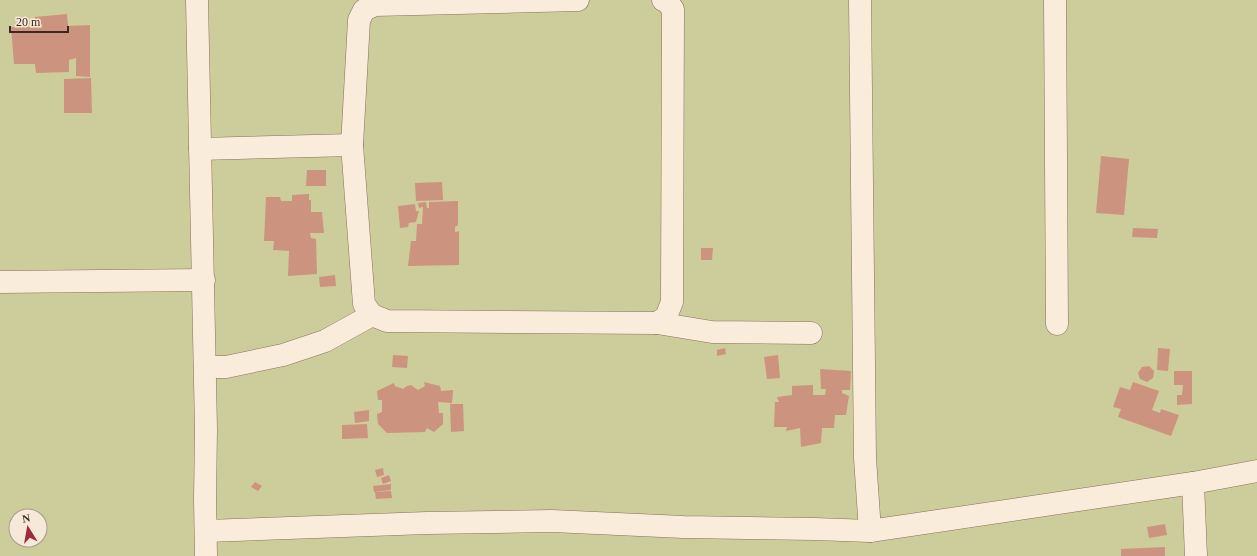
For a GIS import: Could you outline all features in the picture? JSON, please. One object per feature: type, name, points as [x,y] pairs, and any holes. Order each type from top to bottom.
[{"type":"street","points":[[197,0],[204,280],[206,556]]},
{"type":"street","points":[[578,0],[374,5],[364,10],[359,20],[352,145],[364,304],[372,315],[387,321],[657,322],[712,332],[811,333]]},
{"type":"street","points":[[657,322],[666,317],[672,302],[673,9],[663,0]]},
{"type":"street","points":[[860,0],[865,458],[870,531]]},
{"type":"street","points":[[1056,0],[1057,324]]},
{"type":"street","points":[[200,149],[352,145]]},
{"type":"street","points":[[0,282],[204,280]]},
{"type":"street","points":[[205,367],[226,367],[283,355],[325,341],[372,315]]},
{"type":"street","points":[[206,531],[427,523],[552,521],[684,527],[815,528],[870,531],[1193,483],[1257,470]]},
{"type":"street","points":[[1193,483],[1196,556]]},
{"type":"shaded area","points":[[0,0],[1257,0],[1257,556],[0,556]]},
{"type":"building","points":[[67,14],[68,26],[90,25],[90,77],[76,76],[76,58],[69,60],[69,72],[36,73],[35,64],[14,64],[11,27],[35,27],[35,17]]},
{"type":"building","points":[[91,78],[92,113],[64,113],[64,79]]},
{"type":"building","points":[[1101,156],[1129,159],[1124,215],[1096,213]]},
{"type":"building","points":[[307,170],[326,170],[326,186],[306,186]]},
{"type":"building","points":[[442,182],[443,200],[416,201],[415,183]]},
{"type":"building","points":[[309,194],[309,200],[311,200],[311,212],[322,212],[324,233],[310,233],[311,238],[316,239],[317,274],[288,276],[289,251],[273,250],[274,241],[264,241],[266,197],[280,197],[281,201],[292,201],[292,195]]},
{"type":"building","points":[[458,201],[458,225],[455,227],[455,232],[459,231],[459,265],[408,266],[411,241],[416,241],[417,224],[422,224],[423,207],[419,208],[418,203],[426,202],[427,208],[429,208],[429,202]]},
{"type":"building","points":[[415,204],[416,211],[419,211],[416,222],[409,223],[408,227],[400,228],[398,206]]},
{"type":"building","points":[[1133,228],[1158,229],[1157,238],[1132,237]]},
{"type":"building","points":[[701,248],[713,248],[712,260],[701,260]]},
{"type":"building","points":[[335,275],[336,286],[320,287],[319,277]]},
{"type":"building","points":[[725,348],[726,354],[717,356],[717,350]]},
{"type":"building","points":[[1158,348],[1170,349],[1168,371],[1157,370]]},
{"type":"building","points":[[393,355],[408,356],[407,368],[392,367]]},
{"type":"building","points":[[778,355],[780,378],[767,379],[764,357]]},
{"type":"building","points":[[1149,366],[1154,371],[1153,378],[1147,382],[1140,379],[1138,373],[1142,367]]},
{"type":"building","points":[[820,369],[851,371],[850,390],[842,390],[842,393],[849,396],[846,415],[835,415],[834,428],[822,428],[821,443],[801,447],[800,428],[786,431],[787,427],[774,427],[775,402],[779,402],[777,397],[792,395],[792,386],[813,385],[813,395],[825,395],[826,389],[821,389]]},
{"type":"building","points":[[1174,371],[1192,371],[1192,404],[1177,405],[1177,395],[1182,395],[1183,385],[1174,385]]},
{"type":"building","points":[[424,382],[440,386],[441,391],[453,390],[452,403],[438,402],[439,413],[443,413],[443,424],[434,432],[427,428],[425,432],[387,433],[378,424],[377,414],[382,412],[382,400],[378,400],[377,391],[394,383],[395,386],[403,389],[411,385],[418,390],[425,386]]},
{"type":"building","points":[[1133,382],[1159,391],[1152,410],[1160,413],[1161,409],[1179,415],[1171,436],[1118,417],[1121,409],[1113,407],[1120,387],[1130,390]]},
{"type":"building","points":[[450,404],[463,404],[464,431],[451,432]]},
{"type":"building","points":[[369,410],[369,421],[355,423],[354,412]]},
{"type":"building","points":[[367,424],[368,438],[342,439],[342,425]]},
{"type":"building","points":[[383,468],[384,475],[377,477],[375,470]]},
{"type":"building","points":[[389,475],[391,481],[383,484],[381,478]]},
{"type":"building","points":[[255,482],[262,486],[258,491],[251,487]]},
{"type":"building","points":[[391,484],[391,490],[374,492],[373,486]]},
{"type":"building","points":[[391,491],[392,498],[376,499],[375,492]]},
{"type":"building","points":[[1165,524],[1167,535],[1149,538],[1147,527]]},
{"type":"building","points":[[1165,547],[1165,556],[1121,556],[1121,549]]}]
